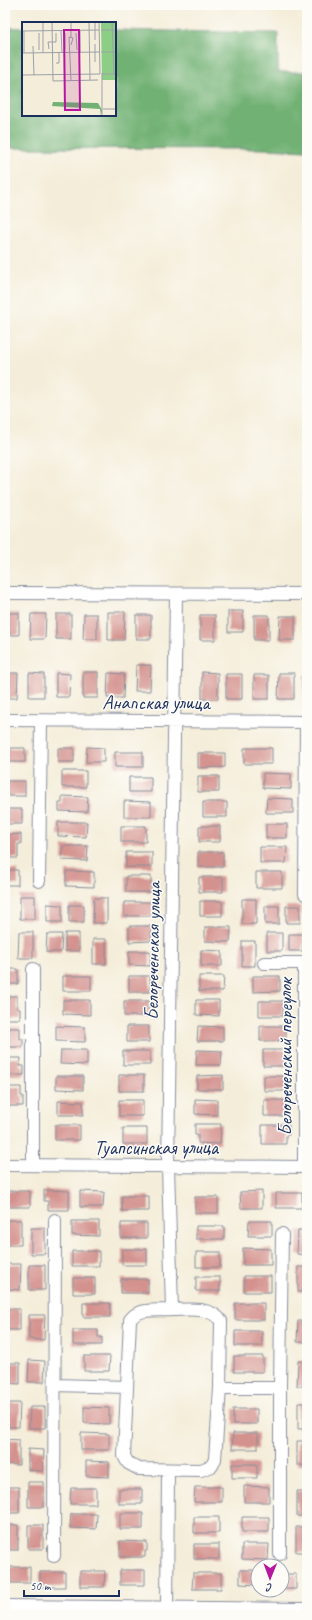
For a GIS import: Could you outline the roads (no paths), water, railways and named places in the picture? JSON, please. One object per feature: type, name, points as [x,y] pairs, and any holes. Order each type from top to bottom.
[{"type":"street","points":[[5,593],[307,594]]},
{"type":"street","name":"Белореченская улица","points":[[172,1310],[168,1166],[176,594]]},
{"type":"street","name":"Анапская улица","points":[[5,720],[306,722]]},
{"type":"street","points":[[39,881],[41,720]]},
{"type":"street","points":[[305,894],[306,722]]},
{"type":"street","name":"Белореченский переулок","points":[[264,963],[304,963],[305,1167]]},
{"type":"street","points":[[33,969],[33,1165]]},
{"type":"street","name":"Туапсинская улица","points":[[5,1165],[305,1167]]},
{"type":"street","points":[[54,1556],[55,1220]]},
{"type":"street","points":[[280,1554],[282,1234]]},
{"type":"street","points":[[172,1310],[207,1311],[217,1315],[221,1321],[220,1388],[215,1459],[212,1466],[202,1470],[139,1469],[128,1463],[124,1456],[127,1387],[130,1320],[132,1316],[142,1311],[172,1310]]},
{"type":"street","points":[[55,1385],[127,1387]]},
{"type":"street","points":[[220,1388],[280,1388]]},
{"type":"street","points":[[167,1611],[168,1470]]},
{"type":"street","points":[[5,1606],[36,1611],[304,1611]]}]
